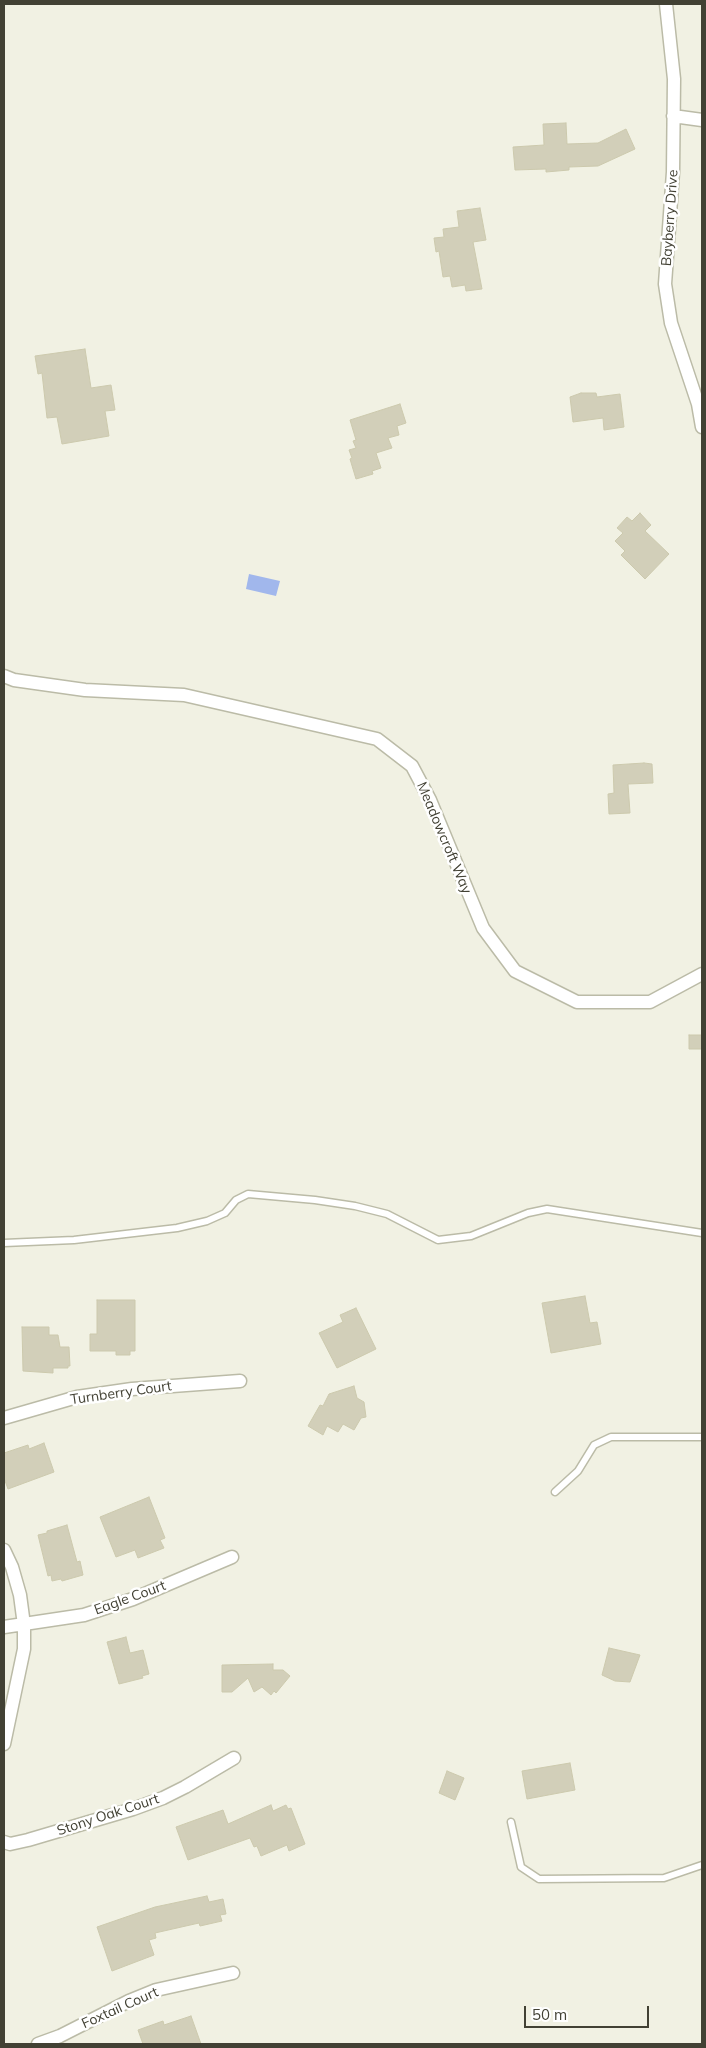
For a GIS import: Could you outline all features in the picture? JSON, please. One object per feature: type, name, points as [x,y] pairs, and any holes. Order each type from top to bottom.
[{"type":"street","name":"Bayberry Drive","points":[[666,4],[674,79],[674,116],[673,172],[665,284],[672,323],[698,404],[702,428]]},
{"type":"street","points":[[674,116],[702,120]]},
{"type":"street","name":"Meadowcroft Way","points":[[4,676],[14,680],[85,690],[184,695],[377,739],[412,766],[430,800],[483,928],[515,971],[577,1002],[650,1002],[702,974]]},
{"type":"street","name":"Turnberry Court","points":[[4,1418],[86,1396],[132,1389],[240,1382]]},
{"type":"street","points":[[4,1550],[12,1567],[20,1595],[24,1625],[24,1649],[4,1744]]},
{"type":"street","name":"Eagle Court","points":[[4,1628],[84,1615],[133,1600],[232,1557]]},
{"type":"street","name":"Stony Oak Court","points":[[4,1842],[10,1844],[28,1840],[132,1809],[170,1794],[234,1758]]},
{"type":"street","name":"Foxtail Court","points":[[38,2044],[60,2036],[129,2001],[156,1990],[233,1973]]},
{"type":"lane","points":[[4,1243],[74,1240],[177,1228],[207,1221],[225,1212],[236,1200],[248,1194],[315,1200],[355,1206],[387,1214],[438,1240],[471,1236],[528,1212],[548,1209],[702,1233]]},
{"type":"lane","points":[[555,1492],[578,1471],[594,1445],[612,1437],[702,1437]]},
{"type":"lane","points":[[511,1822],[521,1867],[539,1879],[664,1878],[702,1865]]},
{"type":"water","points":[[249,574],[280,581],[276,596],[246,589]]},
{"type":"building","points":[[566,123],[567,144],[598,143],[626,129],[635,149],[598,166],[569,167],[569,170],[546,172],[546,169],[515,170],[513,147],[544,145],[543,124]]},
{"type":"building","points":[[480,208],[486,240],[473,242],[482,289],[466,291],[465,285],[452,287],[450,276],[443,277],[439,251],[436,252],[434,238],[444,237],[443,229],[459,227],[457,211]]},
{"type":"building","points":[[85,349],[91,388],[111,385],[115,410],[105,411],[109,436],[62,444],[57,417],[47,418],[42,373],[38,374],[35,356]]},
{"type":"building","points":[[581,393],[596,393],[597,397],[620,394],[624,427],[604,430],[603,418],[573,422],[570,397]]},
{"type":"building","points":[[400,404],[406,423],[397,426],[399,435],[388,438],[392,448],[376,453],[381,468],[372,471],[373,474],[356,479],[349,450],[356,448],[353,441],[356,440],[350,420]]},
{"type":"building","points":[[640,513],[651,525],[645,531],[669,554],[645,579],[621,555],[625,551],[615,541],[623,533],[617,528],[627,517],[632,521]]},
{"type":"building","points":[[652,764],[653,783],[628,784],[630,813],[609,814],[608,794],[614,793],[613,765]]},
{"type":"building","points":[[689,1035],[702,1035],[702,1049],[689,1049]]},
{"type":"building","points":[[585,1296],[590,1323],[597,1322],[601,1344],[551,1353],[542,1303]]},
{"type":"building","points":[[97,1300],[135,1300],[135,1351],[130,1351],[130,1355],[116,1355],[116,1351],[90,1351],[90,1334],[97,1334]]},
{"type":"building","points":[[356,1308],[376,1349],[337,1368],[319,1333],[343,1322],[340,1315]]},
{"type":"building","points":[[22,1327],[49,1327],[49,1335],[58,1335],[60,1347],[69,1347],[70,1366],[68,1368],[53,1368],[53,1373],[23,1371]]},
{"type":"building","points":[[354,1386],[357,1398],[364,1402],[366,1417],[361,1418],[354,1430],[343,1424],[338,1432],[327,1426],[323,1435],[308,1426],[320,1405],[323,1406],[329,1394]]},
{"type":"building","points":[[44,1443],[54,1472],[8,1489],[4,1478],[4,1453],[28,1445],[29,1449]]},
{"type":"building","points":[[149,1497],[165,1538],[160,1540],[164,1548],[138,1558],[135,1550],[116,1557],[100,1517]]},
{"type":"building","points":[[67,1525],[77,1562],[80,1561],[83,1575],[62,1581],[61,1579],[52,1581],[51,1575],[48,1576],[38,1535]]},
{"type":"building","points":[[126,1637],[130,1653],[143,1650],[149,1674],[142,1676],[143,1678],[119,1684],[107,1642]]},
{"type":"building","points":[[609,1648],[640,1655],[630,1682],[615,1681],[602,1675]]},
{"type":"building","points":[[273,1664],[273,1670],[283,1670],[290,1676],[276,1693],[274,1691],[271,1695],[262,1687],[254,1692],[248,1678],[232,1692],[222,1692],[222,1665]]},
{"type":"building","points":[[570,1763],[575,1790],[527,1799],[522,1771]]},
{"type":"building","points":[[447,1771],[464,1778],[455,1800],[439,1793]]},
{"type":"building","points":[[271,1805],[273,1811],[286,1805],[288,1809],[291,1808],[305,1844],[289,1851],[287,1845],[261,1856],[257,1846],[254,1847],[250,1838],[188,1860],[176,1827],[223,1810],[228,1824]]},
{"type":"building","points":[[207,1896],[209,1902],[223,1899],[226,1914],[220,1915],[222,1921],[200,1926],[199,1923],[155,1933],[156,1938],[149,1940],[154,1955],[112,1971],[97,1927],[155,1907]]},
{"type":"building","points":[[191,2016],[201,2044],[143,2044],[138,2030],[163,2021],[164,2025]]}]
